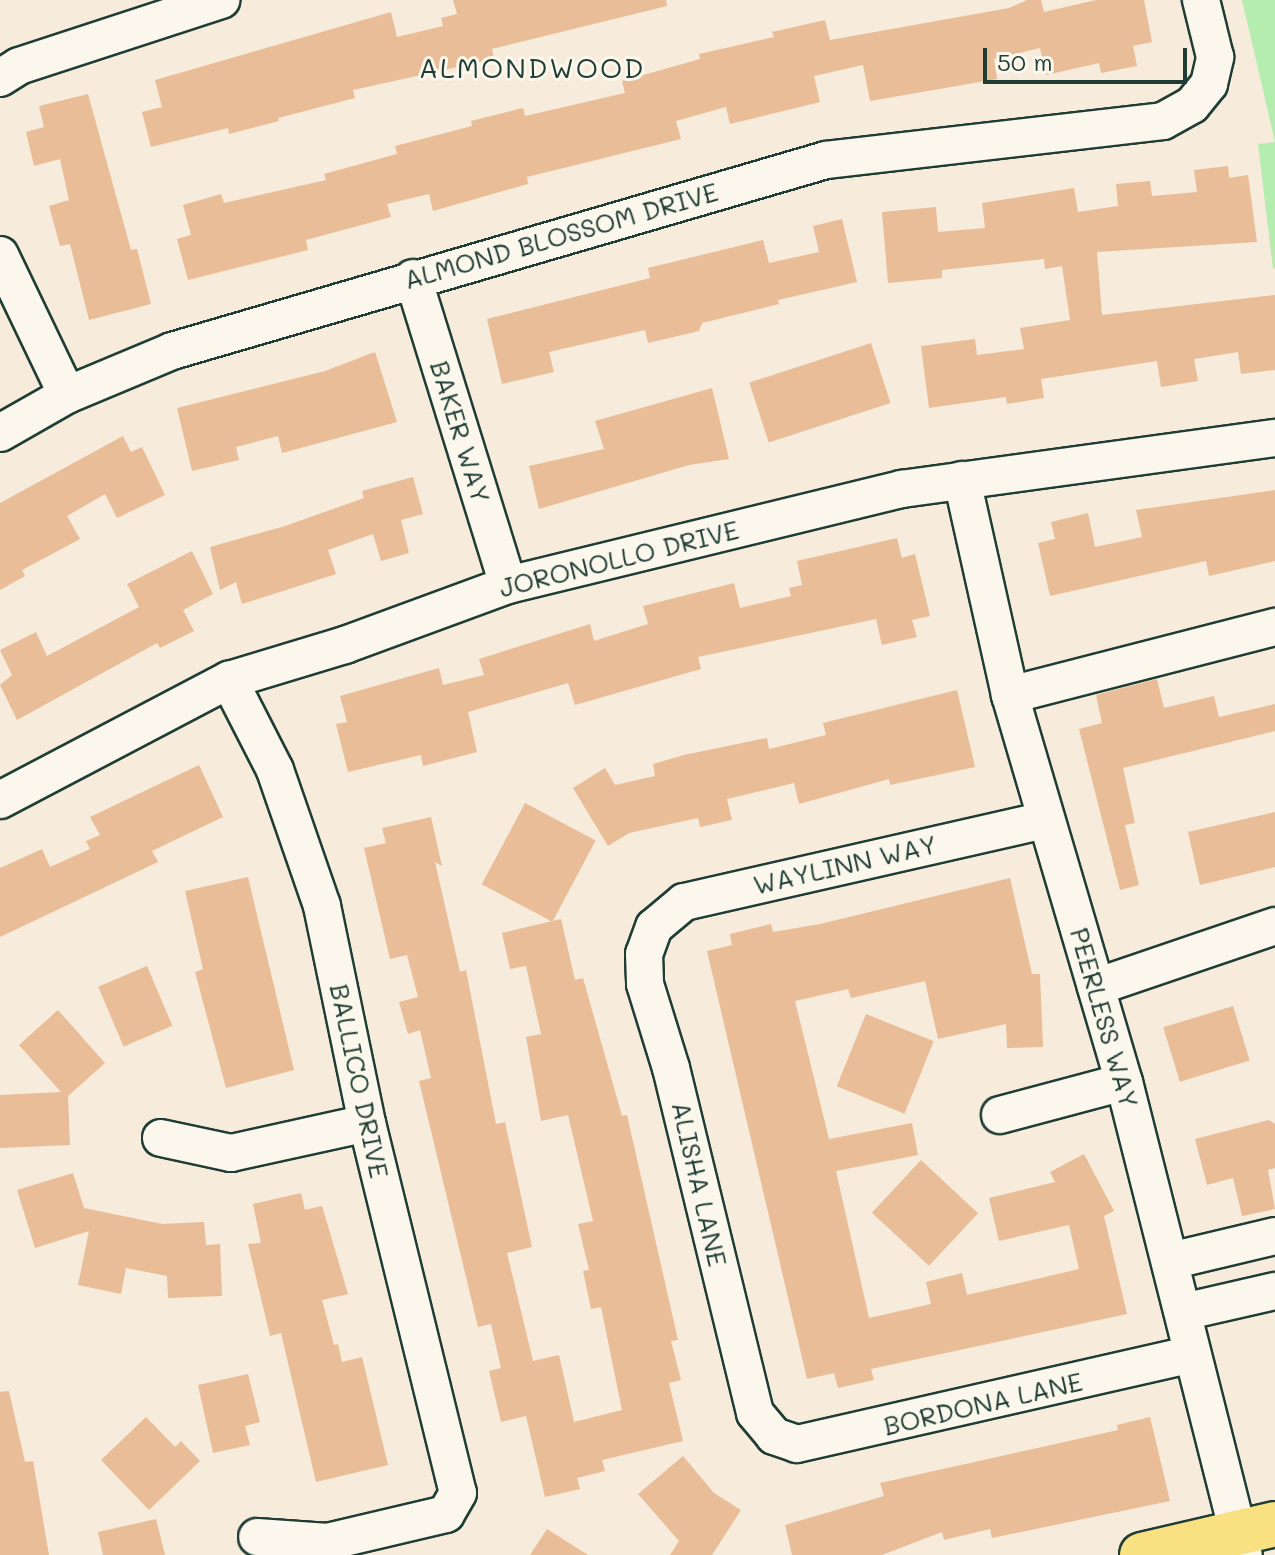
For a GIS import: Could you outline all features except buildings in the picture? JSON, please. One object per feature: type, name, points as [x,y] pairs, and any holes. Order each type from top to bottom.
[{"type":"main road","points":[[1142,1555],[1253,1537]]},
{"type":"street","points":[[0,78],[19,66],[221,0]]},
{"type":"street","name":"ALMOND BLOSSOM DRIVE","points":[[0,433],[67,395],[172,351],[413,278],[826,160],[1163,121],[1192,105],[1209,84],[1215,57],[1201,0]]},
{"type":"street","points":[[0,255],[67,395]]},
{"type":"street","name":"BAKER WAY","points":[[413,278],[508,585]]},
{"type":"street","name":"JORONOLLO DRIVE","points":[[0,800],[229,680],[345,645],[508,585],[902,489],[1275,438]]},
{"type":"street","name":"PEERLESS WAY","points":[[962,480],[1010,695],[1124,1082],[1192,1354],[1253,1537]]},
{"type":"street","points":[[1010,695],[1275,627]]},
{"type":"street","name":"BALLICO DRIVE","points":[[229,680],[275,770],[322,906],[367,1123],[458,1493],[446,1514],[328,1542],[257,1537]]},
{"type":"street","name":"WAYLINN WAY","points":[[654,927],[684,902],[1045,820]]},
{"type":"street","points":[[1096,987],[1275,926]]},
{"type":"street","name":"ALISHA LANE","points":[[654,927],[644,954],[645,984],[671,1068],[755,1413],[774,1436]]},
{"type":"street","points":[[1000,1115],[1124,1082]]},
{"type":"street","points":[[161,1138],[231,1153],[367,1123]]},
{"type":"street","points":[[1170,1261],[1275,1236]]},
{"type":"street","points":[[1183,1312],[1275,1291]]},
{"type":"street","name":"BORDONA LANE","points":[[774,1436],[797,1444],[844,1437],[1192,1354]]},
{"type":"green space","points":[[1242,0],[1275,0],[1275,142]]},
{"type":"green space","points":[[1275,142],[1275,268],[1273,269],[1258,144]]},
{"type":"district","name":"ALMONDWOOD","points":[[532,67]]}]
